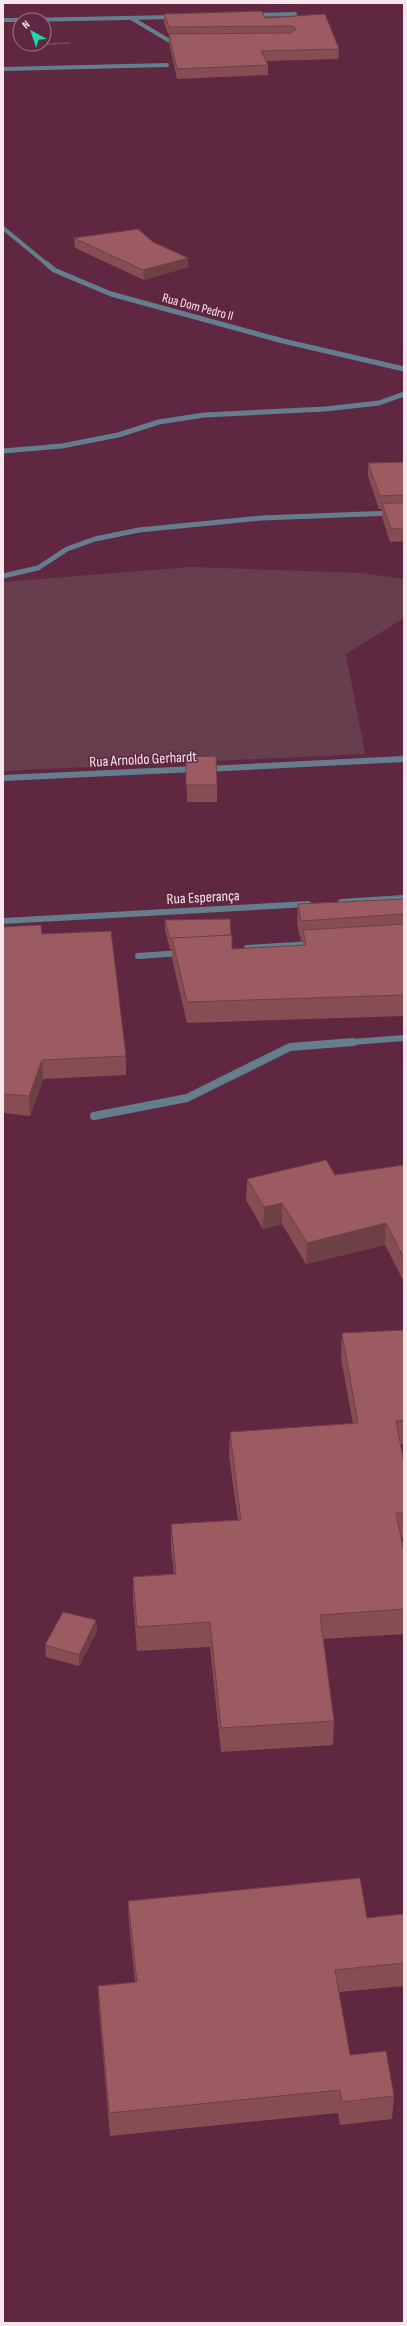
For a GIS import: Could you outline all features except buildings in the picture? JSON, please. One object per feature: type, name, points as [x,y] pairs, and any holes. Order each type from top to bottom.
[{"type":"street","points":[[248,15],[295,14]]},
{"type":"street","points":[[52,19],[178,16]]},
{"type":"street","points":[[130,18],[168,40],[183,40]]},
{"type":"street","points":[[3,69],[166,65]]},
{"type":"street","name":"Rua Dom Pedro II","points":[[3,228],[54,270],[111,294],[283,341],[404,369]]},
{"type":"street","points":[[3,450],[62,446],[118,435],[159,422],[196,416],[332,408],[379,403],[404,394]]},
{"type":"street","points":[[3,576],[38,568],[67,548],[88,541],[139,530],[262,518],[398,512]]},
{"type":"street","name":"Rua Arnoldo Gerhardt","points":[[3,778],[404,759]]},
{"type":"street","points":[[335,902],[404,898]]},
{"type":"street","name":"Rua Esperança","points":[[3,921],[312,904]]},
{"type":"street","points":[[239,949],[325,943]]},
{"type":"street","points":[[138,956],[193,952]]},
{"type":"street","points":[[94,1116],[187,1098],[290,1047],[404,1038]]},
{"type":"shaded area","points":[[190,567],[361,573],[404,579],[404,618],[346,654],[365,754],[3,771],[3,582]]}]
